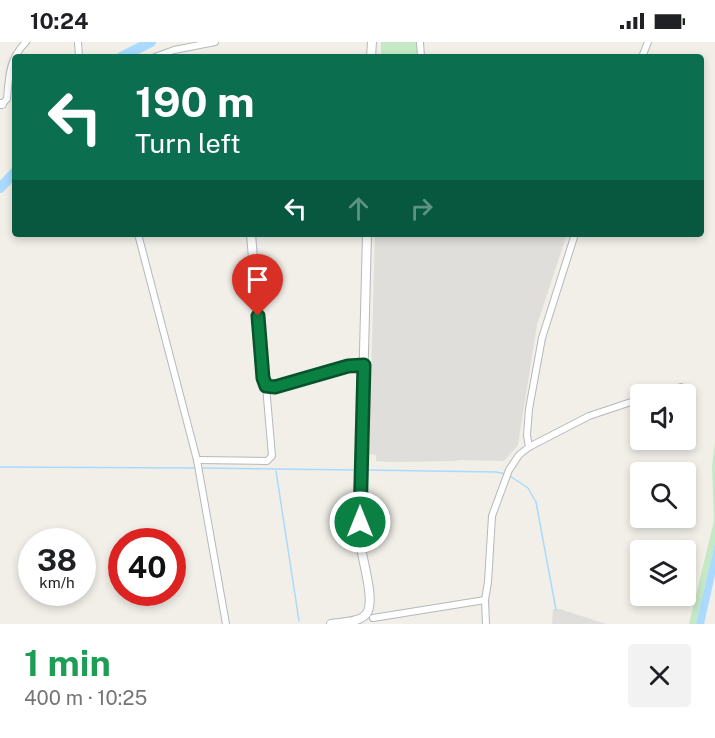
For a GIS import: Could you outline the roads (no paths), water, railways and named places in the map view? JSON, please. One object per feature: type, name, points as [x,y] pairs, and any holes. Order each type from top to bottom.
[{"type":"street","points":[[16,54],[26,42]]},
{"type":"street","points":[[163,54],[215,42]]},
{"type":"street","points":[[1,104],[7,99],[12,59]]},
{"type":"street","points":[[139,237],[198,466],[226,624]]},
{"type":"street","points":[[198,466],[267,461],[272,456],[251,237]]},
{"type":"street","points":[[367,237],[360,536],[372,618]]},
{"type":"street","points":[[529,447],[527,435],[529,409],[542,339],[574,237]]},
{"type":"street","points":[[266,386],[275,387],[348,366],[364,365]]},
{"type":"street","points":[[486,624],[485,600],[492,516],[509,470],[519,455],[529,447],[589,416],[630,402]]},
{"type":"street","points":[[332,624],[485,600]]},
{"type":"water","points":[[715,543],[715,575],[704,624],[696,624]]},
{"type":"waterway","points":[[127,54],[151,42]]},
{"type":"waterway","points":[[0,188],[12,175]]},
{"type":"waterway","points":[[0,467],[197,468]]},
{"type":"waterway","points":[[202,468],[359,470]]},
{"type":"waterway","points":[[364,470],[506,474]]},
{"type":"waterway","points":[[276,471],[299,621]]},
{"type":"waterway","points":[[510,476],[528,488],[536,502],[556,610]]}]
